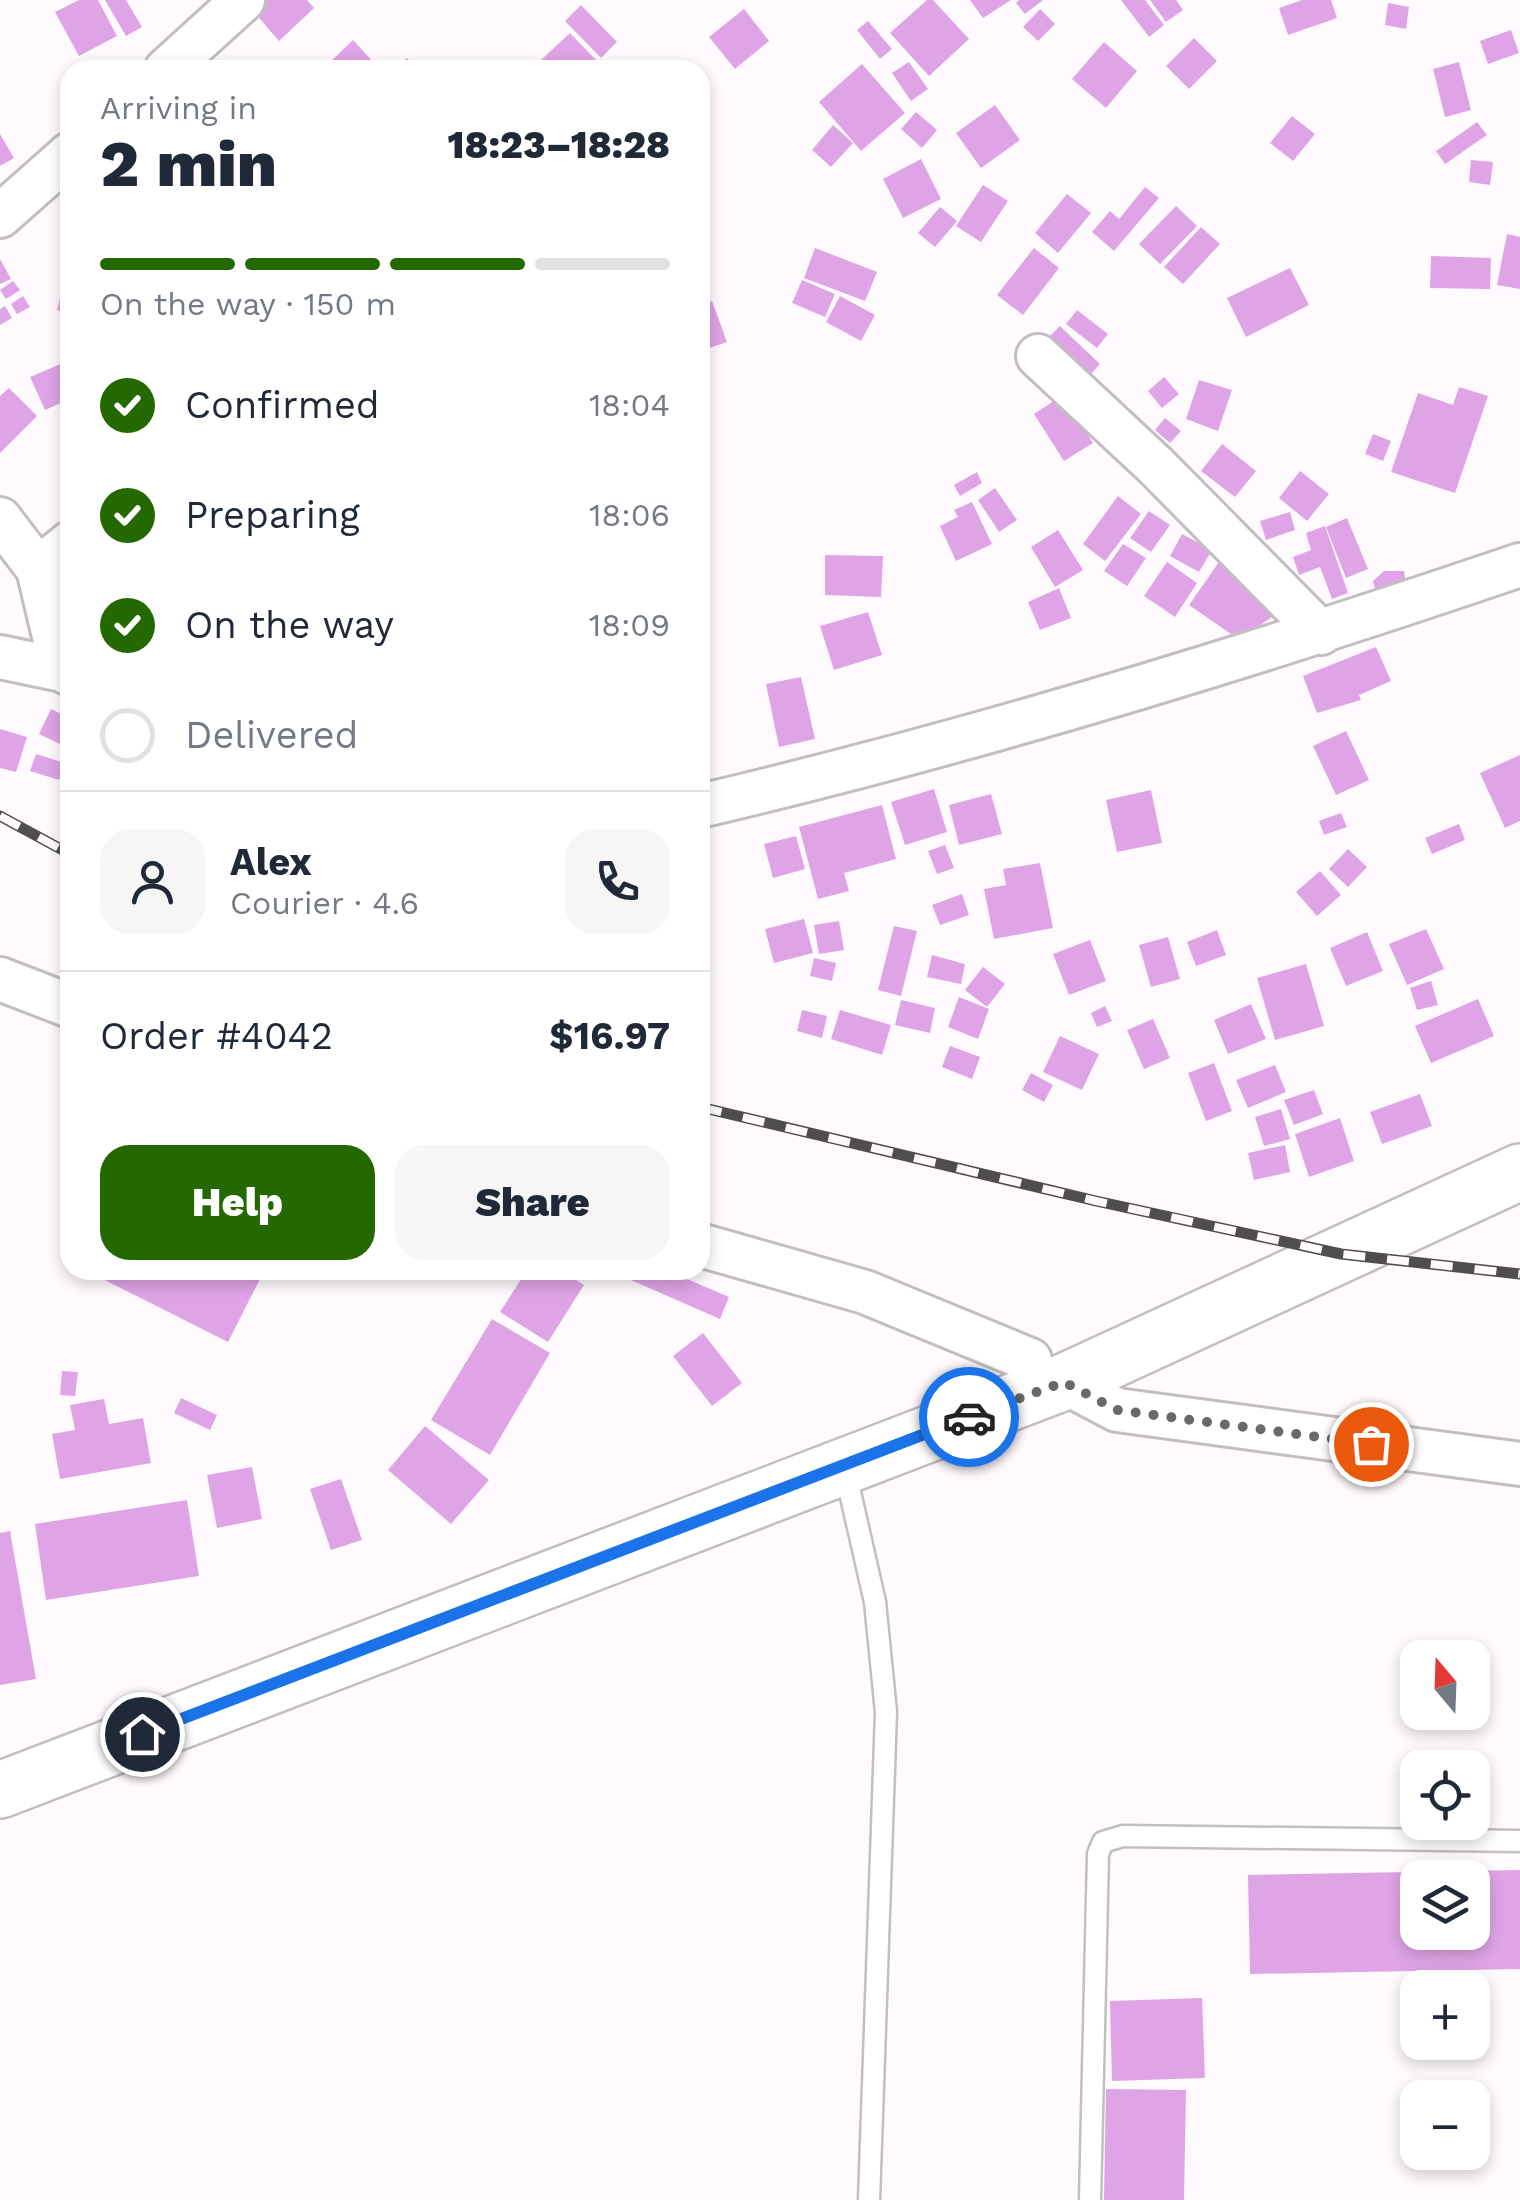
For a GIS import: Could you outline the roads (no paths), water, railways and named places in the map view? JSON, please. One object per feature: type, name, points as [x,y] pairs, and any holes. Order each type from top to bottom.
[{"type":"street","points":[[177,60],[243,0]]},
{"type":"street","points":[[0,216],[60,163]]},
{"type":"street","points":[[1038,356],[1156,466],[1321,633]]},
{"type":"street","points":[[0,519],[54,556],[60,614]]},
{"type":"street","points":[[710,804],[854,770],[1321,633],[1520,565]]},
{"type":"street","points":[[0,658],[60,671]]},
{"type":"street","points":[[0,978],[60,1002]]},
{"type":"street","points":[[1047,1371],[1520,1132]]},
{"type":"street","points":[[0,1790],[843,1465],[1047,1371],[1520,1172]]},
{"type":"street","points":[[710,1247],[865,1292],[1047,1371],[1117,1410],[1520,1464]]},
{"type":"lane","points":[[843,1465],[874,1602],[886,1712],[869,2200]]},
{"type":"lane","points":[[1090,2200],[1098,1854],[1103,1842],[1123,1836],[1520,1841]]},
{"type":"railway","points":[[0,816],[60,849]]},
{"type":"railway","points":[[710,1109],[1096,1201],[1341,1254],[1520,1274]]}]
